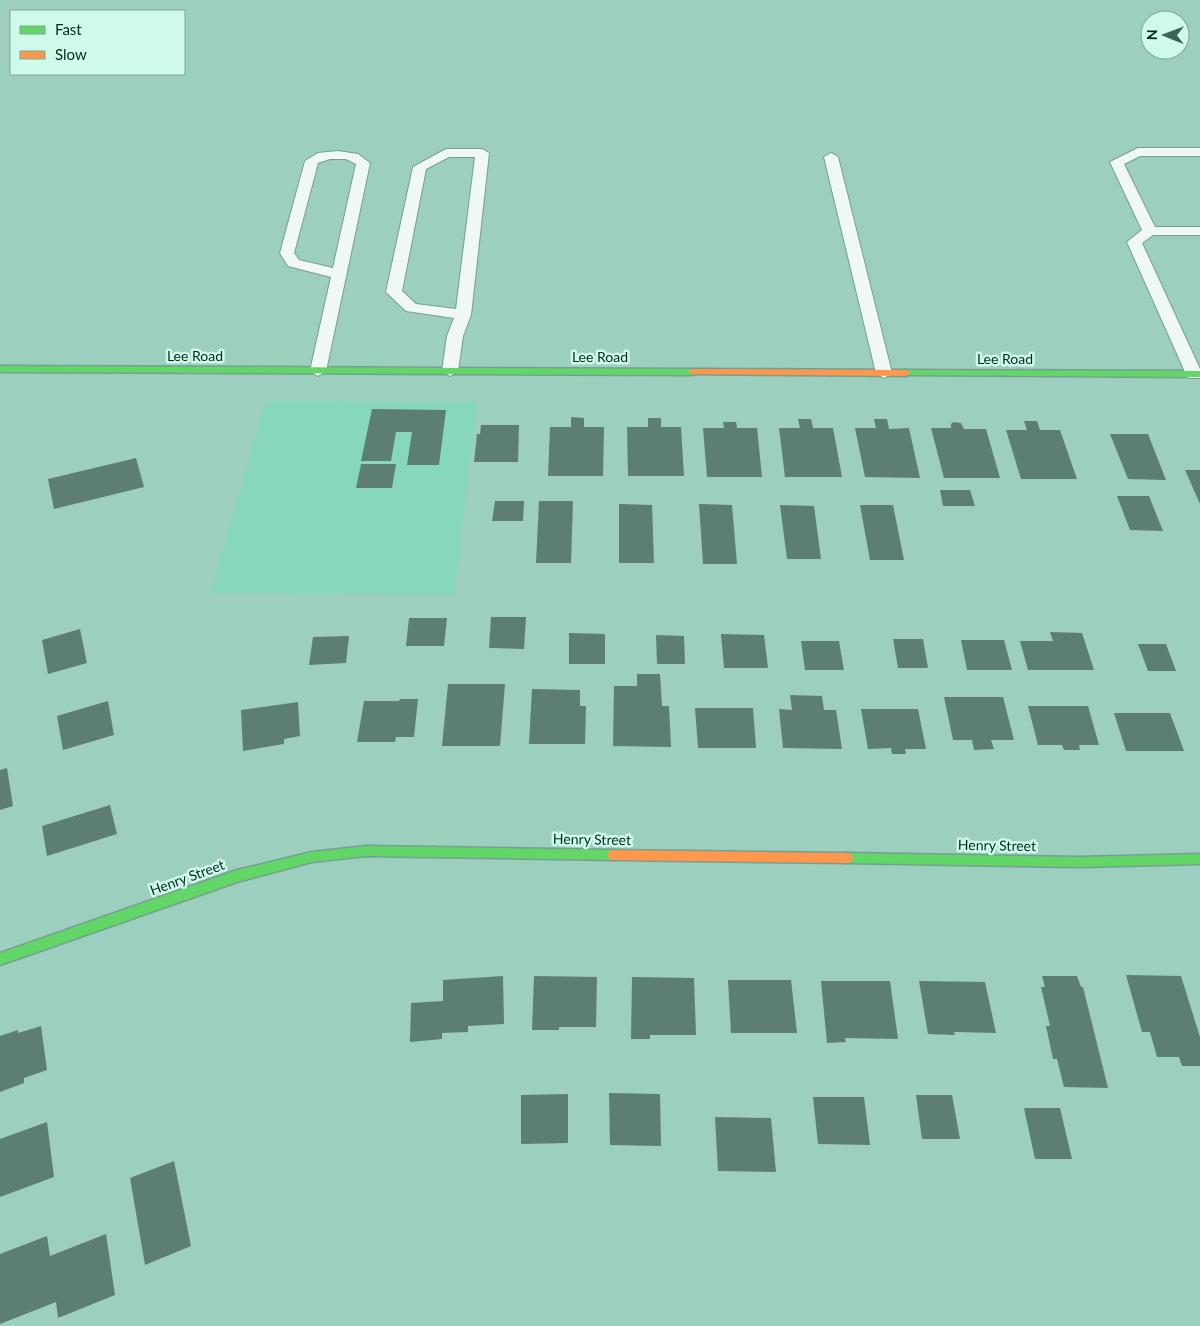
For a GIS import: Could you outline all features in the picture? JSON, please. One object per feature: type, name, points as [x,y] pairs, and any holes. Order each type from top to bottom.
[{"type":"main road","name":"Lee Road","points":[[0,369],[1197,374]]},
{"type":"main road","name":"Henry Street","points":[[0,959],[254,868],[338,852],[1078,862],[1200,859]]},
{"type":"lane","points":[[1150,231],[1117,162],[1138,152],[1200,152]]},
{"type":"lane","points":[[450,371],[455,336],[463,315],[482,153],[446,153],[420,167],[394,292],[411,308],[463,315]]},
{"type":"lane","points":[[318,371],[337,274],[363,163],[355,156],[325,156],[317,157],[312,161],[287,253],[293,262],[337,274]]},
{"type":"lane","points":[[831,157],[884,373]]},
{"type":"lane","points":[[1197,374],[1134,242],[1150,231],[1200,231]]},
{"type":"shaded area","points":[[266,401],[477,402],[454,595],[211,593]]},
{"type":"building","points":[[372,409],[446,410],[439,465],[407,465],[412,432],[396,432],[391,461],[361,461]]},
{"type":"building","points":[[571,417],[584,418],[584,427],[604,427],[603,476],[548,476],[550,427],[571,427]]},
{"type":"building","points":[[648,418],[661,418],[661,427],[681,427],[684,476],[628,476],[627,427],[648,427]]},
{"type":"building","points":[[798,419],[811,419],[813,428],[833,428],[842,477],[785,477],[779,428],[800,428]]},
{"type":"building","points":[[874,419],[887,419],[889,429],[909,428],[920,478],[865,477],[855,428],[876,428]]},
{"type":"building","points":[[1024,421],[1037,421],[1040,430],[1060,430],[1077,479],[1021,479],[1006,430],[1027,430]]},
{"type":"building","points":[[723,422],[736,422],[737,428],[757,428],[762,477],[707,477],[703,428],[724,428]]},
{"type":"building","points":[[954,422],[961,423],[964,429],[986,429],[1000,478],[944,478],[931,428],[951,428],[951,424]]},
{"type":"building","points":[[481,425],[519,425],[518,462],[474,462],[477,434],[480,434]]},
{"type":"building","points":[[1110,434],[1148,434],[1166,480],[1128,479]]},
{"type":"building","points":[[136,458],[144,487],[54,509],[48,479]]},
{"type":"building","points":[[361,464],[396,464],[392,488],[356,488]]},
{"type":"building","points":[[1185,470],[1200,470],[1200,504]]},
{"type":"building","points":[[940,490],[970,490],[975,506],[943,506]]},
{"type":"building","points":[[1117,496],[1149,496],[1163,531],[1130,530]]},
{"type":"building","points":[[495,501],[524,501],[523,521],[492,521]]},
{"type":"building","points":[[539,501],[573,501],[571,563],[536,563]]},
{"type":"building","points":[[619,504],[652,505],[654,563],[619,563]]},
{"type":"building","points":[[699,504],[732,505],[737,564],[703,564]]},
{"type":"building","points":[[780,505],[814,506],[821,559],[787,559]]},
{"type":"building","points":[[860,505],[893,505],[904,560],[870,560]]},
{"type":"building","points":[[491,617],[526,617],[524,649],[489,648]]},
{"type":"building","points":[[409,618],[447,618],[444,646],[406,646]]},
{"type":"building","points":[[80,629],[87,663],[48,674],[42,640]]},
{"type":"building","points":[[1050,632],[1082,633],[1094,670],[1028,670],[1020,641],[1053,641]]},
{"type":"building","points":[[569,633],[605,634],[605,664],[569,664]]},
{"type":"building","points":[[721,634],[764,635],[768,668],[724,668]]},
{"type":"building","points":[[656,635],[684,636],[685,664],[657,664]]},
{"type":"building","points":[[349,636],[346,663],[309,665],[313,637]]},
{"type":"building","points":[[893,639],[923,639],[928,668],[898,668]]},
{"type":"building","points":[[961,640],[1004,640],[1012,670],[967,670]]},
{"type":"building","points":[[801,641],[839,641],[844,670],[805,670]]},
{"type":"building","points":[[1138,644],[1166,644],[1176,671],[1148,671]]},
{"type":"building","points":[[637,674],[660,674],[662,706],[669,706],[671,747],[613,746],[614,686],[637,686]]},
{"type":"building","points":[[448,684],[505,684],[500,746],[442,746]]},
{"type":"building","points":[[532,689],[580,690],[580,706],[586,706],[585,744],[529,744]]},
{"type":"building","points":[[790,695],[822,696],[824,710],[836,710],[842,749],[783,748],[779,709],[792,710]]},
{"type":"building","points":[[944,697],[1003,697],[1014,740],[991,740],[994,749],[974,750],[972,740],[953,740]]},
{"type":"building","points":[[400,699],[418,699],[414,737],[396,737],[395,742],[357,742],[364,701],[399,701]]},
{"type":"building","points":[[108,701],[114,735],[63,750],[57,716]]},
{"type":"building","points":[[298,702],[300,736],[284,739],[284,744],[243,751],[241,710]]},
{"type":"building","points":[[1028,706],[1088,706],[1099,745],[1079,745],[1080,750],[1064,750],[1062,745],[1038,745]]},
{"type":"building","points":[[695,708],[753,708],[756,748],[698,748]]},
{"type":"building","points":[[861,709],[918,709],[926,749],[905,749],[906,754],[892,754],[891,748],[868,749]]},
{"type":"building","points":[[1114,713],[1170,713],[1184,751],[1126,751]]},
{"type":"building","points":[[7,768],[13,806],[0,810],[0,770]]},
{"type":"building","points":[[110,805],[117,834],[47,856],[42,826]]},
{"type":"building","points":[[1126,975],[1181,976],[1200,1037],[1200,1066],[1182,1066],[1179,1057],[1157,1057],[1150,1032],[1142,1032]]},
{"type":"building","points":[[503,976],[504,1024],[468,1026],[468,1032],[442,1033],[442,1039],[410,1042],[411,1003],[443,1001],[443,980]]},
{"type":"building","points":[[534,976],[597,977],[596,1027],[559,1027],[559,1030],[532,1030]]},
{"type":"building","points":[[1042,976],[1077,976],[1081,987],[1083,987],[1108,1088],[1064,1087],[1057,1059],[1053,1059],[1046,1026],[1050,1026],[1041,987],[1045,987]]},
{"type":"building","points":[[632,977],[694,978],[696,1035],[650,1035],[650,1039],[631,1039]]},
{"type":"building","points":[[728,980],[791,980],[797,1033],[731,1033]]},
{"type":"building","points":[[821,981],[890,981],[898,1039],[845,1038],[846,1042],[827,1043]]},
{"type":"building","points":[[919,981],[985,982],[996,1033],[954,1032],[955,1035],[928,1034]]},
{"type":"building","points":[[41,1026],[47,1070],[24,1078],[24,1083],[0,1092],[0,1036],[18,1030],[18,1033]]},
{"type":"building","points":[[609,1093],[660,1094],[661,1146],[610,1145]]},
{"type":"building","points":[[568,1094],[568,1143],[521,1144],[521,1095]]},
{"type":"building","points":[[916,1095],[952,1095],[960,1139],[922,1139]]},
{"type":"building","points":[[813,1097],[864,1097],[870,1145],[818,1144]]},
{"type":"building","points":[[1024,1108],[1060,1108],[1072,1159],[1035,1159]]},
{"type":"building","points":[[715,1117],[771,1118],[776,1172],[718,1171]]},
{"type":"building","points":[[47,1122],[54,1177],[0,1197],[0,1139]]},
{"type":"building","points":[[174,1161],[191,1246],[145,1265],[130,1178]]},
{"type":"building","points":[[106,1234],[115,1295],[58,1318],[56,1302],[0,1324],[0,1254],[47,1236],[50,1256]]},
{"type":"traffic: fast","points":[[0,369],[693,372]]},
{"type":"traffic: fast","points":[[906,373],[1200,374]]},
{"type":"traffic: fast","points":[[0,959],[237,876],[312,857],[366,851],[613,855]]},
{"type":"traffic: fast","points":[[847,858],[1079,862],[1200,859]]},
{"type":"traffic: slow","points":[[693,372],[906,373]]},
{"type":"traffic: slow","points":[[613,855],[847,858]]}]
